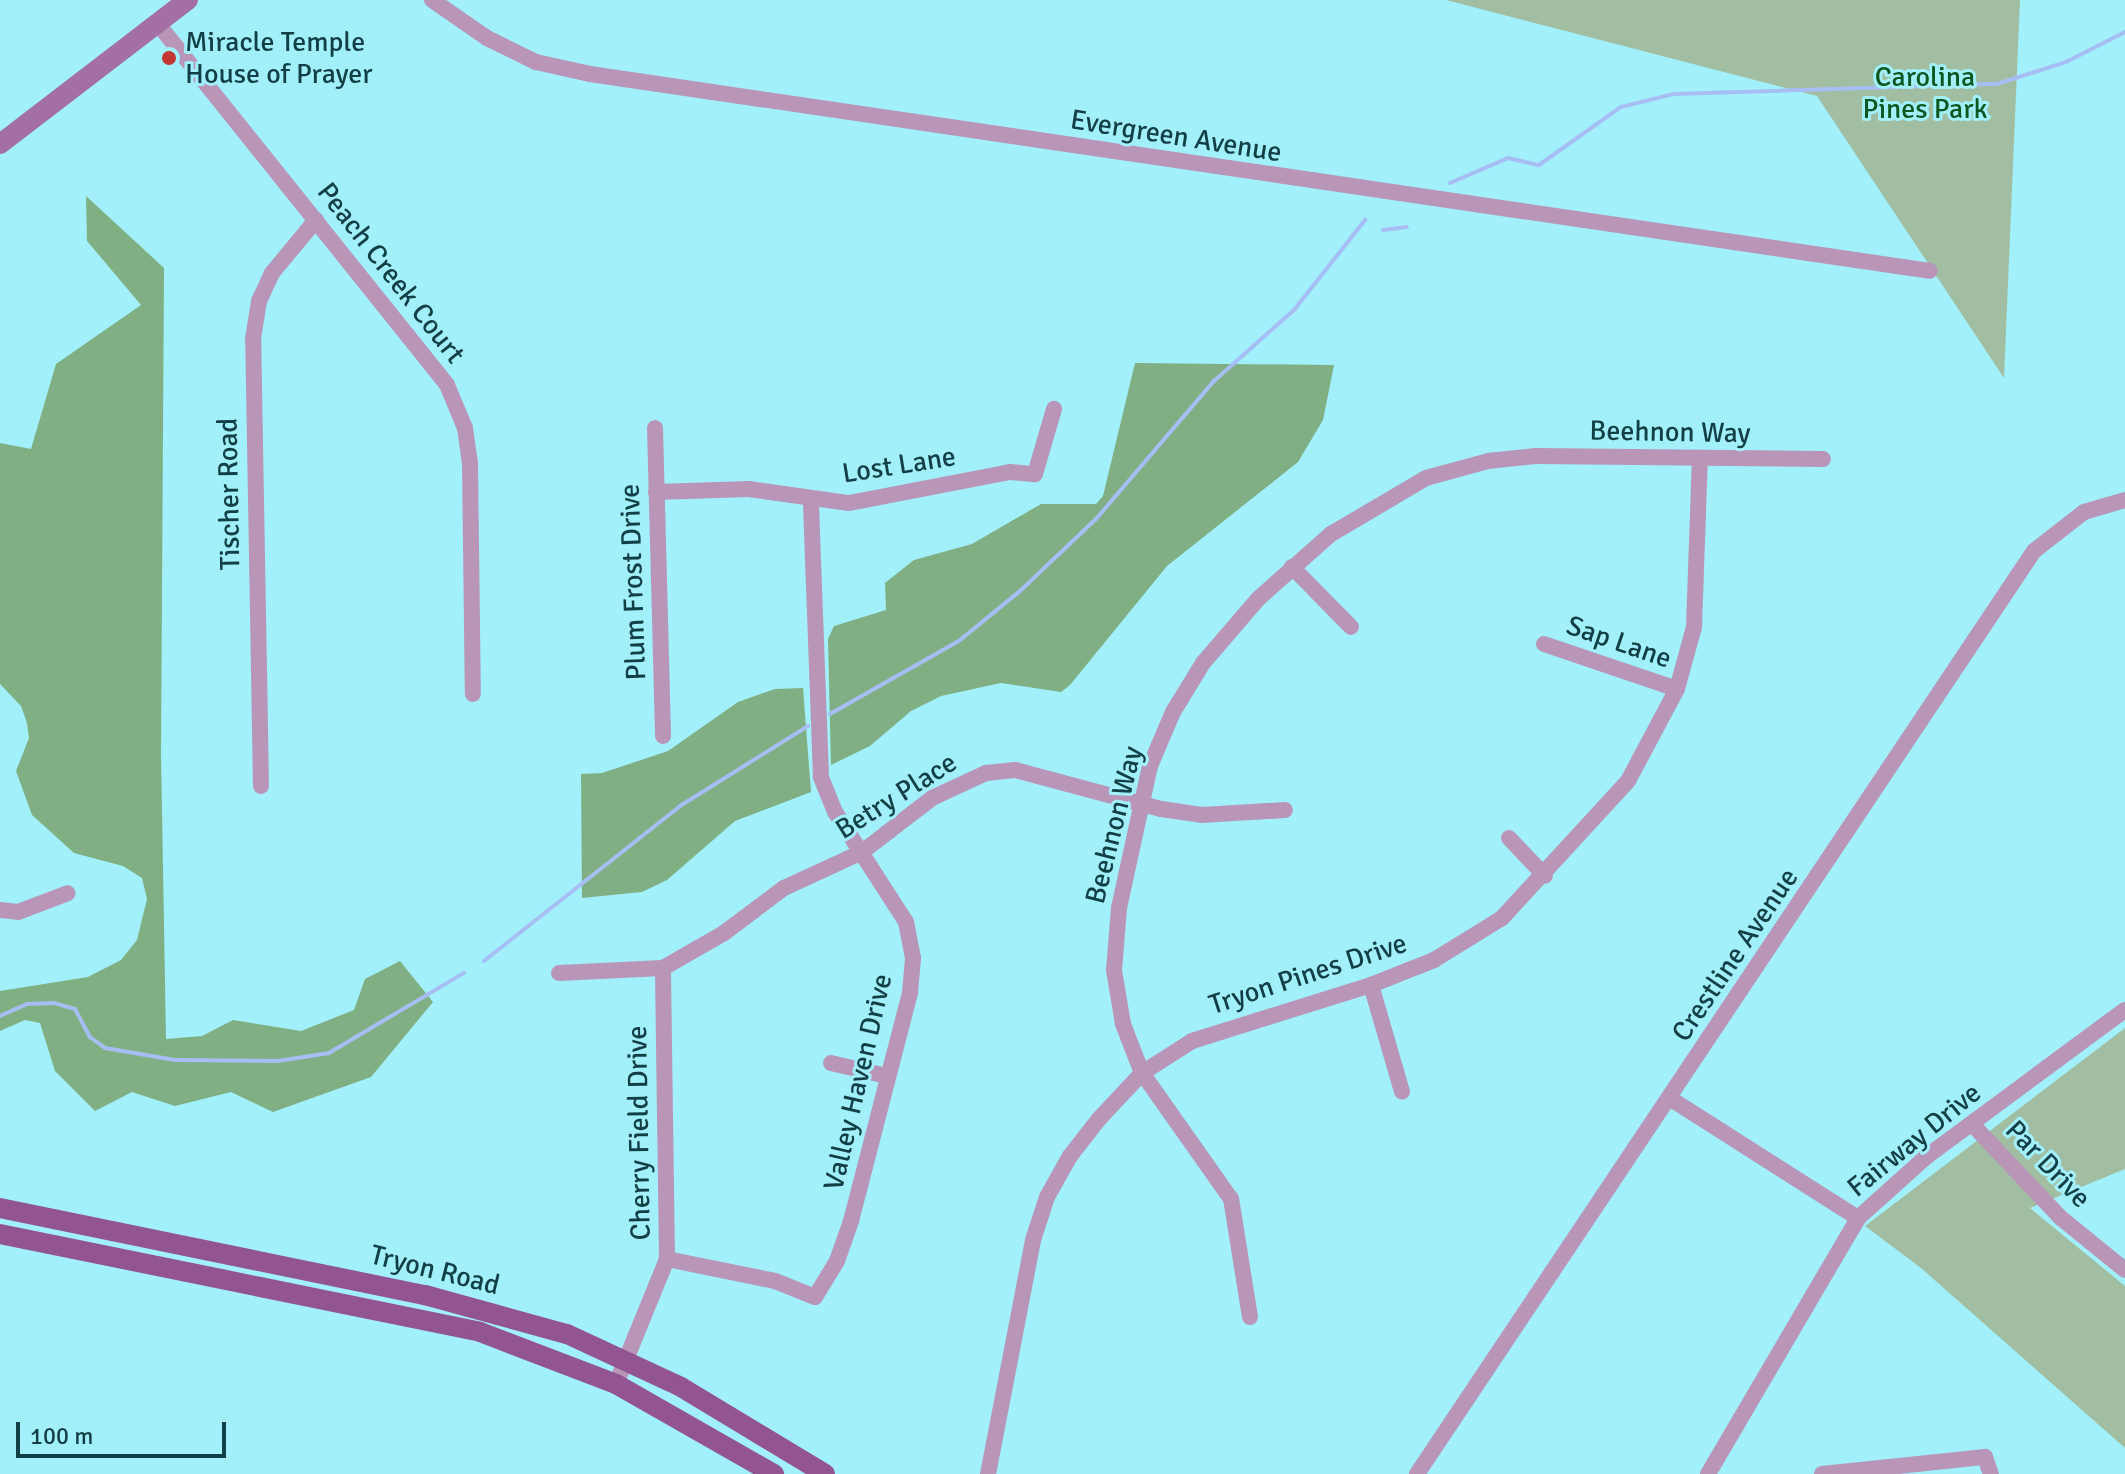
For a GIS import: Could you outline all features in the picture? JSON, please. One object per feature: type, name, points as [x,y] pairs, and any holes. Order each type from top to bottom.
[{"type":"main road","points":[[3,136],[188,0]]},
{"type":"main road","name":"Tryon Road","points":[[0,1208],[425,1295],[529,1322],[626,1358],[825,1474]]},
{"type":"main road","name":"Tryon Road","points":[[0,1234],[451,1324],[616,1384],[774,1474]]},
{"type":"street","name":"Evergreen Avenue","points":[[432,0],[487,38],[536,62],[590,74],[1930,271]]},
{"type":"street","name":"Peach Creek Court","points":[[158,24],[413,338],[447,385],[465,428],[473,694]]},
{"type":"street","name":"Tischer Road","points":[[261,786],[253,339],[259,301],[272,273],[316,220]]},
{"type":"street","name":"Lost Lane","points":[[656,492],[749,489],[811,501],[849,503],[1010,472],[1035,474],[1054,409]]},
{"type":"street","name":"Plum Frost Drive","points":[[655,428],[663,736]]},
{"type":"street","name":"Beehnon Way","points":[[1250,1317],[1231,1199],[1142,1073],[1123,1024],[1114,970],[1119,908],[1140,803],[1173,712],[1203,663],[1292,567],[1386,499],[1426,478],[1488,461],[1536,456],[1823,459]]},
{"type":"street","name":"Tryon Pines Drive","points":[[988,1474],[1024,1278],[1047,1197],[1070,1156],[1142,1073],[1192,1041],[1371,985],[1434,960],[1502,918],[1545,876],[1628,781],[1677,689],[1694,627],[1700,458]]},
{"type":"street","name":"Crestline Avenue","points":[[1417,1474],[1671,1099],[2034,551],[2084,512],[2125,500]]},
{"type":"street","name":"Valley Haven Drive","points":[[667,1259],[751,1274],[815,1297],[837,1261],[851,1221],[910,993],[913,958],[906,922],[829,802],[821,777],[811,501]]},
{"type":"street","points":[[1292,567],[1351,627]]},
{"type":"street","name":"Sap Lane","points":[[1544,644],[1677,689]]},
{"type":"street","name":"Betry Place","points":[[559,973],[663,968],[724,933],[784,888],[862,852],[932,798],[986,773],[1015,770],[1140,803],[1202,815],[1285,810]]},
{"type":"street","points":[[1509,838],[1545,876]]},
{"type":"street","points":[[0,910],[18,912],[68,893]]},
{"type":"street","name":"Cherry Field Drive","points":[[616,1384],[667,1259],[663,968]]},
{"type":"street","points":[[1371,985],[1402,1092]]},
{"type":"street","name":"Fairway Drive","points":[[1708,1474],[1858,1218],[1926,1157],[2125,1010]]},
{"type":"street","points":[[831,1063],[887,1076]]},
{"type":"street","points":[[1671,1099],[1858,1218]]},
{"type":"street","name":"Par Drive","points":[[1972,1124],[2061,1218],[2125,1270]]},
{"type":"street","points":[[1822,1474],[1985,1457],[1991,1474]]},
{"type":"green space","name":"Carolina Pines Park","points":[[1446,0],[2020,0],[2004,378],[1817,96]]},
{"type":"green space","points":[[86,196],[164,268],[161,754],[166,1039],[202,1036],[233,1020],[301,1031],[354,1010],[365,979],[400,961],[433,1002],[371,1077],[273,1112],[231,1092],[175,1106],[132,1092],[95,1111],[55,1071],[40,1023],[25,1020],[0,1031],[0,991],[88,977],[121,960],[137,940],[147,899],[142,878],[123,866],[74,853],[32,815],[16,771],[29,738],[27,723],[21,706],[0,684],[0,443],[31,449],[56,364],[141,305],[87,241]]},
{"type":"green space","points":[[1135,363],[1334,365],[1323,420],[1298,462],[1167,566],[1070,685],[1061,692],[1001,683],[941,696],[911,711],[870,746],[831,765],[828,639],[834,626],[886,610],[885,583],[914,560],[972,544],[1041,504],[1096,504],[1103,496]]},
{"type":"green space","points":[[803,688],[811,792],[735,821],[667,880],[642,892],[582,898],[581,774],[602,773],[668,751],[738,702],[775,689]]},
{"type":"green space","points":[[2125,1028],[2125,1169],[2030,1208],[2125,1286],[2125,1448],[1921,1268],[1865,1226]]},
{"type":"waterway","points":[[1450,183],[1508,158],[1539,165],[1621,107],[1674,94],[1997,84],[2066,62],[2125,32]]},
{"type":"waterway","points":[[830,714],[960,640],[1020,591],[1096,519],[1214,381],[1294,310],[1365,220]]},
{"type":"waterway","points":[[1383,230],[1407,227]]},
{"type":"waterway","points":[[484,961],[680,806],[808,726]]},
{"type":"waterway","points":[[0,1016],[27,1004],[54,1003],[75,1009],[90,1037],[105,1048],[175,1060],[278,1061],[329,1053],[464,973]]},
{"type":"place","name":"Miracle Temple House of Prayer","points":[[169,58]]}]
